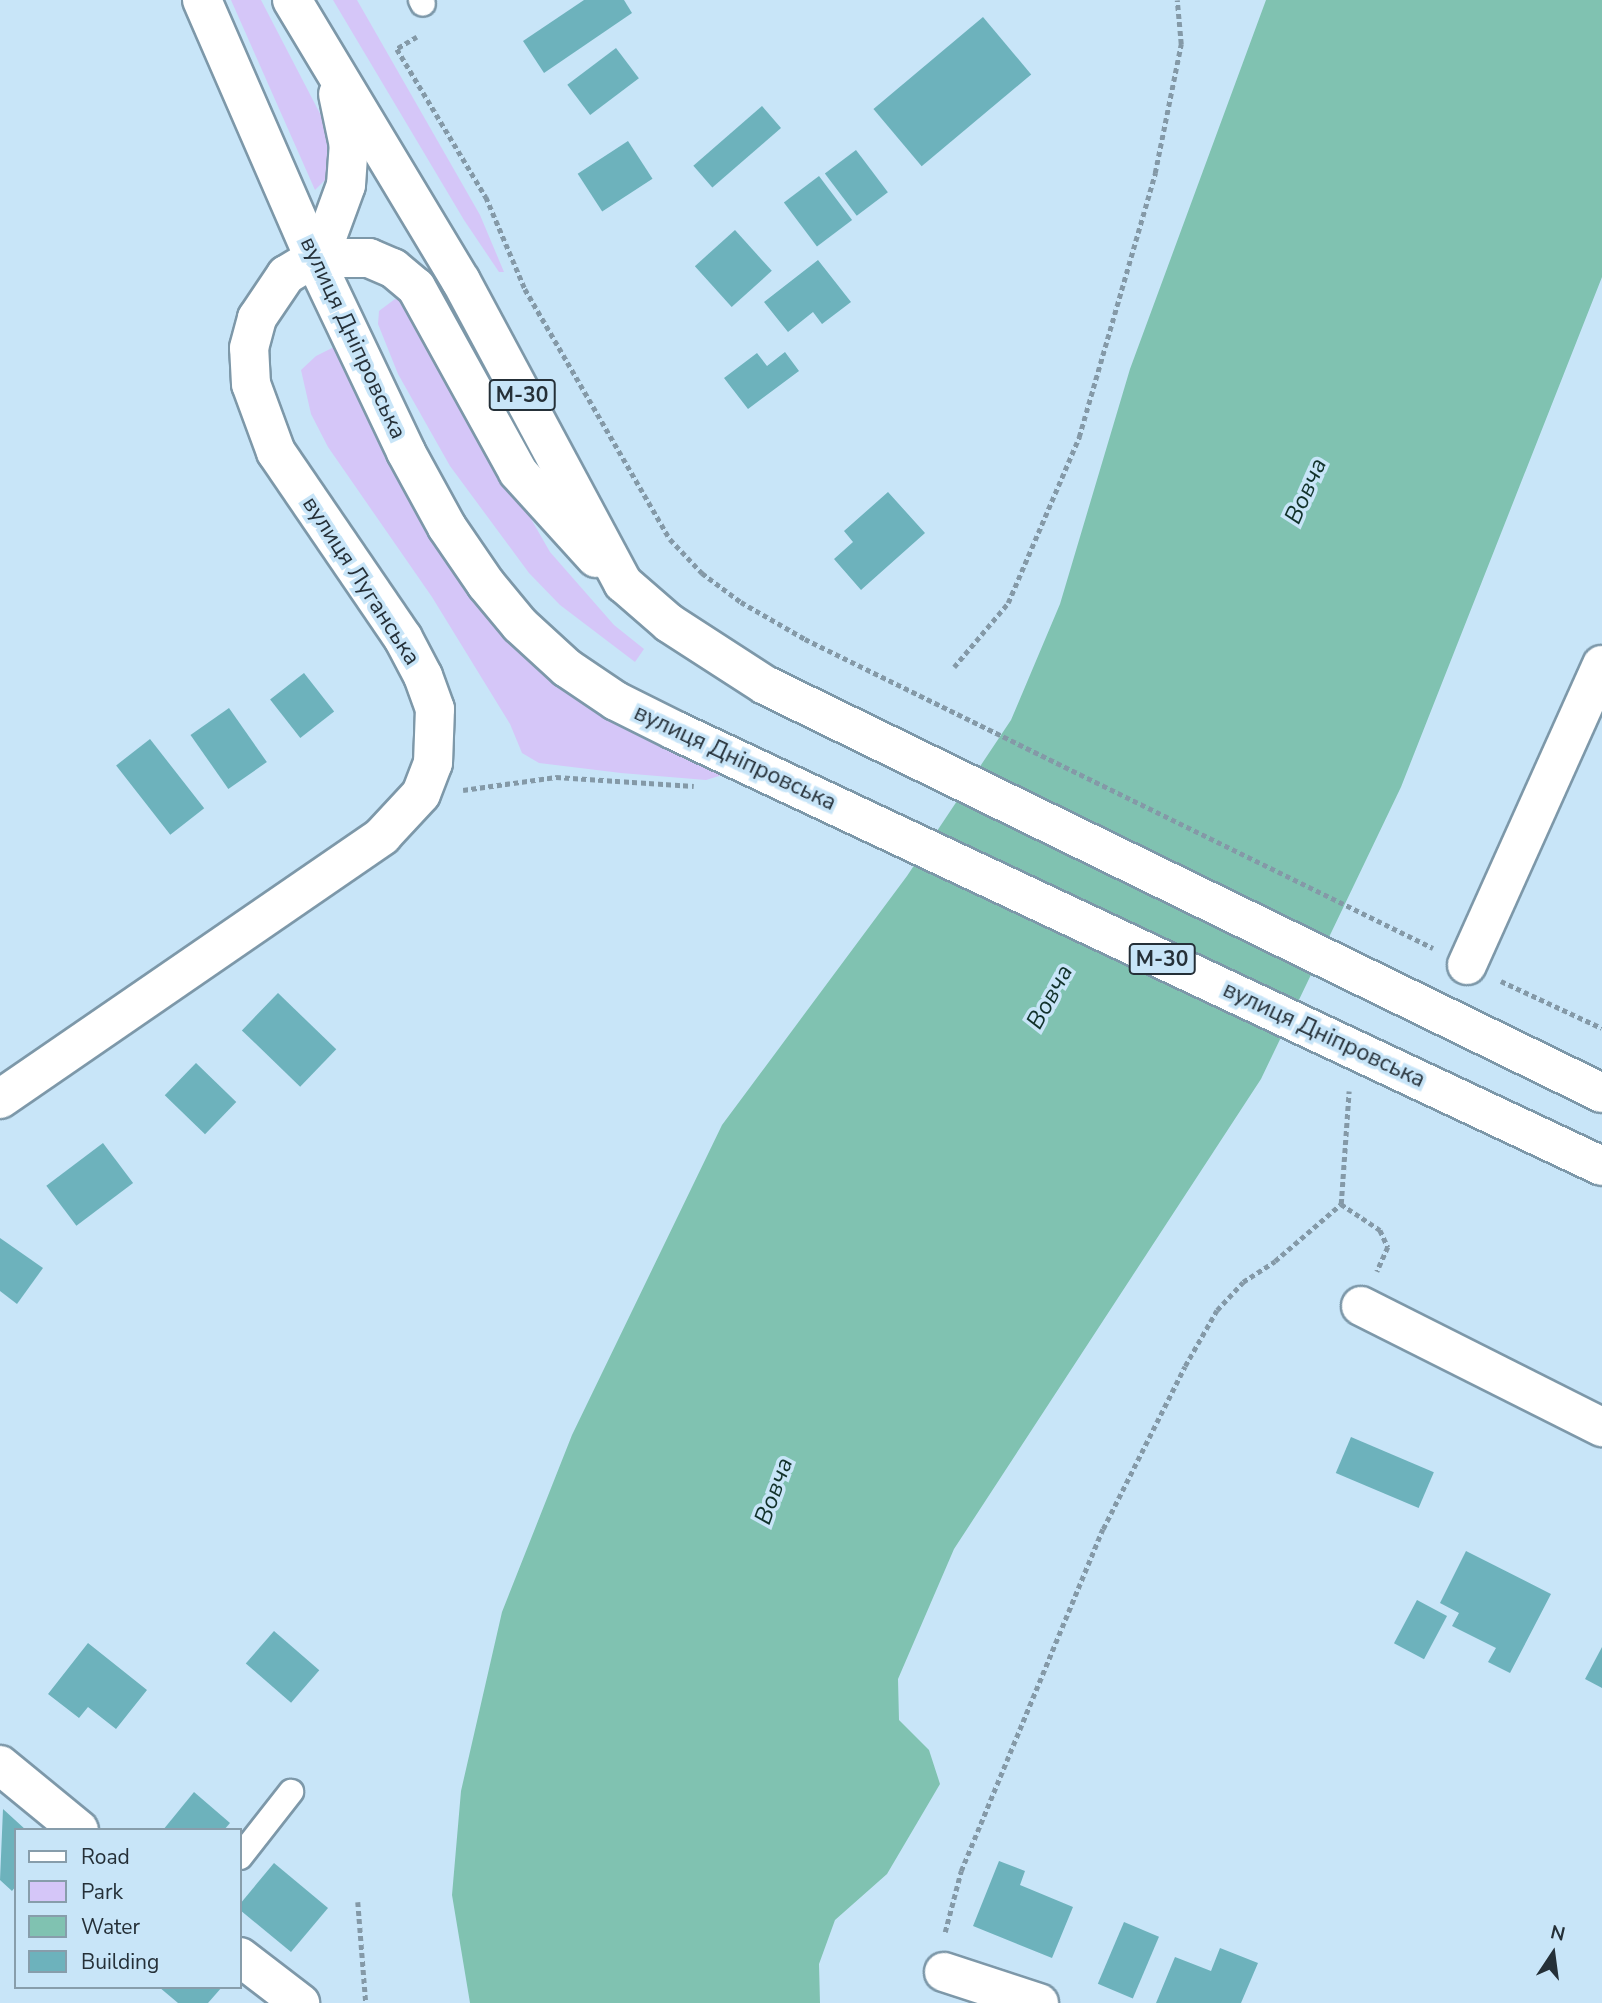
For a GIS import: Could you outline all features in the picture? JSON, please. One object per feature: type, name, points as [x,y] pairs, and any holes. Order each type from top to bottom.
[{"type":"main road","name":"вулиця Дніпровська","points":[[202,0],[314,258],[406,452],[447,527],[495,594],[567,668],[616,701],[725,755],[1600,1165]]},
{"type":"main road","name":"М-30","points":[[292,0],[461,281],[623,583],[669,623],[765,685],[1602,1093]]},
{"type":"main road","points":[[329,58],[347,128],[349,169],[338,212],[314,258],[369,258],[393,268],[416,287],[518,472],[580,544],[623,583]]},
{"type":"main road","name":"вулиця Луганська","points":[[0,1099],[382,836],[411,807],[433,763],[436,723],[431,698],[403,638],[276,452],[251,384],[249,348],[257,318],[286,275],[314,258]]},
{"type":"main road","points":[[1467,965],[1602,665]]},
{"type":"main road","points":[[1361,1306],[1602,1427]]},
{"type":"main road","points":[[0,1765],[77,1828]]},
{"type":"main road","points":[[242,1959],[300,2003]]},
{"type":"main road","points":[[944,1972],[1039,2003]]},
{"type":"lane","points":[[242,1854],[291,1792]]},
{"type":"path","points":[[954,667],[1008,603],[1079,437],[1155,173],[1181,44],[1177,0]]},
{"type":"path","points":[[422,2],[427,20],[420,35],[397,49],[486,197],[525,289],[670,539],[702,573],[741,602],[805,639],[1467,965],[1602,1028]]},
{"type":"path","points":[[411,807],[494,783],[556,777],[700,786]]},
{"type":"path","points":[[944,1972],[949,1908],[961,1871],[1103,1529],[1185,1366],[1217,1310],[1243,1282],[1275,1261],[1340,1204],[1349,1091]]},
{"type":"path","points":[[1340,1204],[1380,1230],[1388,1247],[1361,1306]]},
{"type":"path","points":[[358,1902],[366,2003]]},
{"type":"green space","points":[[231,0],[261,0],[328,129],[335,152],[330,175],[315,190]]},
{"type":"green space","points":[[333,0],[357,0],[480,215],[504,272],[499,272],[464,220]]},
{"type":"green space","points":[[395,299],[406,301],[550,552],[614,625],[644,649],[635,662],[560,605],[529,573],[450,466],[398,374],[378,324],[379,311]]},
{"type":"green space","points":[[334,347],[394,472],[470,589],[727,767],[719,776],[706,780],[621,773],[539,763],[522,753],[510,724],[432,597],[328,447],[311,414],[301,370],[316,356]]},
{"type":"water","name":"Вовча","points":[[1266,0],[1602,0],[1602,277],[1401,787],[1261,1079],[954,1549],[898,1679],[899,1720],[929,1750],[940,1784],[887,1874],[835,1920],[819,1964],[820,2003],[470,2003],[452,1895],[461,1791],[502,1612],[572,1435],[722,1125],[907,876],[1011,720],[1060,604],[1130,369]]},
{"type":"building","points":[[584,0],[624,0],[632,13],[544,73],[523,41]]},
{"type":"building","points":[[983,17],[1031,74],[922,166],[873,109]]},
{"type":"building","points":[[616,48],[639,78],[590,115],[567,85]]},
{"type":"building","points":[[762,106],[781,128],[712,188],[693,166]]},
{"type":"building","points":[[628,141],[653,179],[602,211],[578,174]]},
{"type":"building","points":[[856,150],[888,192],[857,216],[825,173]]},
{"type":"building","points":[[819,176],[852,220],[817,246],[784,202]]},
{"type":"building","points":[[735,230],[772,271],[732,307],[695,266]]},
{"type":"building","points":[[818,260],[851,302],[822,324],[813,312],[788,332],[764,302]]},
{"type":"building","points":[[785,352],[799,371],[748,409],[724,378],[757,353],[767,366]]},
{"type":"building","points":[[888,492],[925,533],[861,590],[834,559],[853,542],[844,531]]},
{"type":"building","points":[[304,673],[334,712],[300,738],[270,699]]},
{"type":"building","points":[[229,708],[267,762],[228,789],[190,735]]},
{"type":"building","points":[[150,739],[204,808],[170,835],[116,765]]},
{"type":"building","points":[[278,993],[336,1049],[300,1087],[242,1030]]},
{"type":"building","points":[[196,1063],[236,1102],[205,1134],[165,1095]]},
{"type":"building","points":[[103,1143],[133,1183],[76,1226],[46,1186]]},
{"type":"building","points":[[0,1238],[43,1268],[17,1304],[0,1291]]},
{"type":"building","points":[[1351,1437],[1434,1472],[1419,1508],[1336,1473]]},
{"type":"building","points":[[1466,1551],[1551,1594],[1510,1673],[1488,1662],[1496,1648],[1452,1626],[1459,1613],[1440,1603]]},
{"type":"building","points":[[1417,1600],[1447,1616],[1424,1659],[1394,1643]]},
{"type":"building","points":[[274,1631],[319,1670],[291,1703],[246,1663]]},
{"type":"building","points":[[88,1643],[147,1690],[116,1729],[88,1707],[79,1718],[48,1694]]},
{"type":"building","points":[[1602,1647],[1602,1688],[1585,1679]]},
{"type":"building","points":[[194,1792],[230,1823],[226,1828],[165,1828]]},
{"type":"building","points":[[3,1809],[24,1828],[14,1828],[14,1888],[12,1891],[0,1880]]},
{"type":"building","points":[[999,1861],[1025,1871],[1020,1885],[1073,1907],[1052,1958],[973,1926]]},
{"type":"building","points":[[274,1863],[328,1908],[291,1952],[242,1912],[242,1902]]},
{"type":"building","points":[[1124,1922],[1159,1937],[1133,1999],[1098,1984]]},
{"type":"building","points":[[1220,1948],[1258,1963],[1241,2003],[1156,2003],[1175,1957],[1211,1971]]},
{"type":"building","points":[[161,1989],[220,1989],[208,2003],[178,2003]]}]
